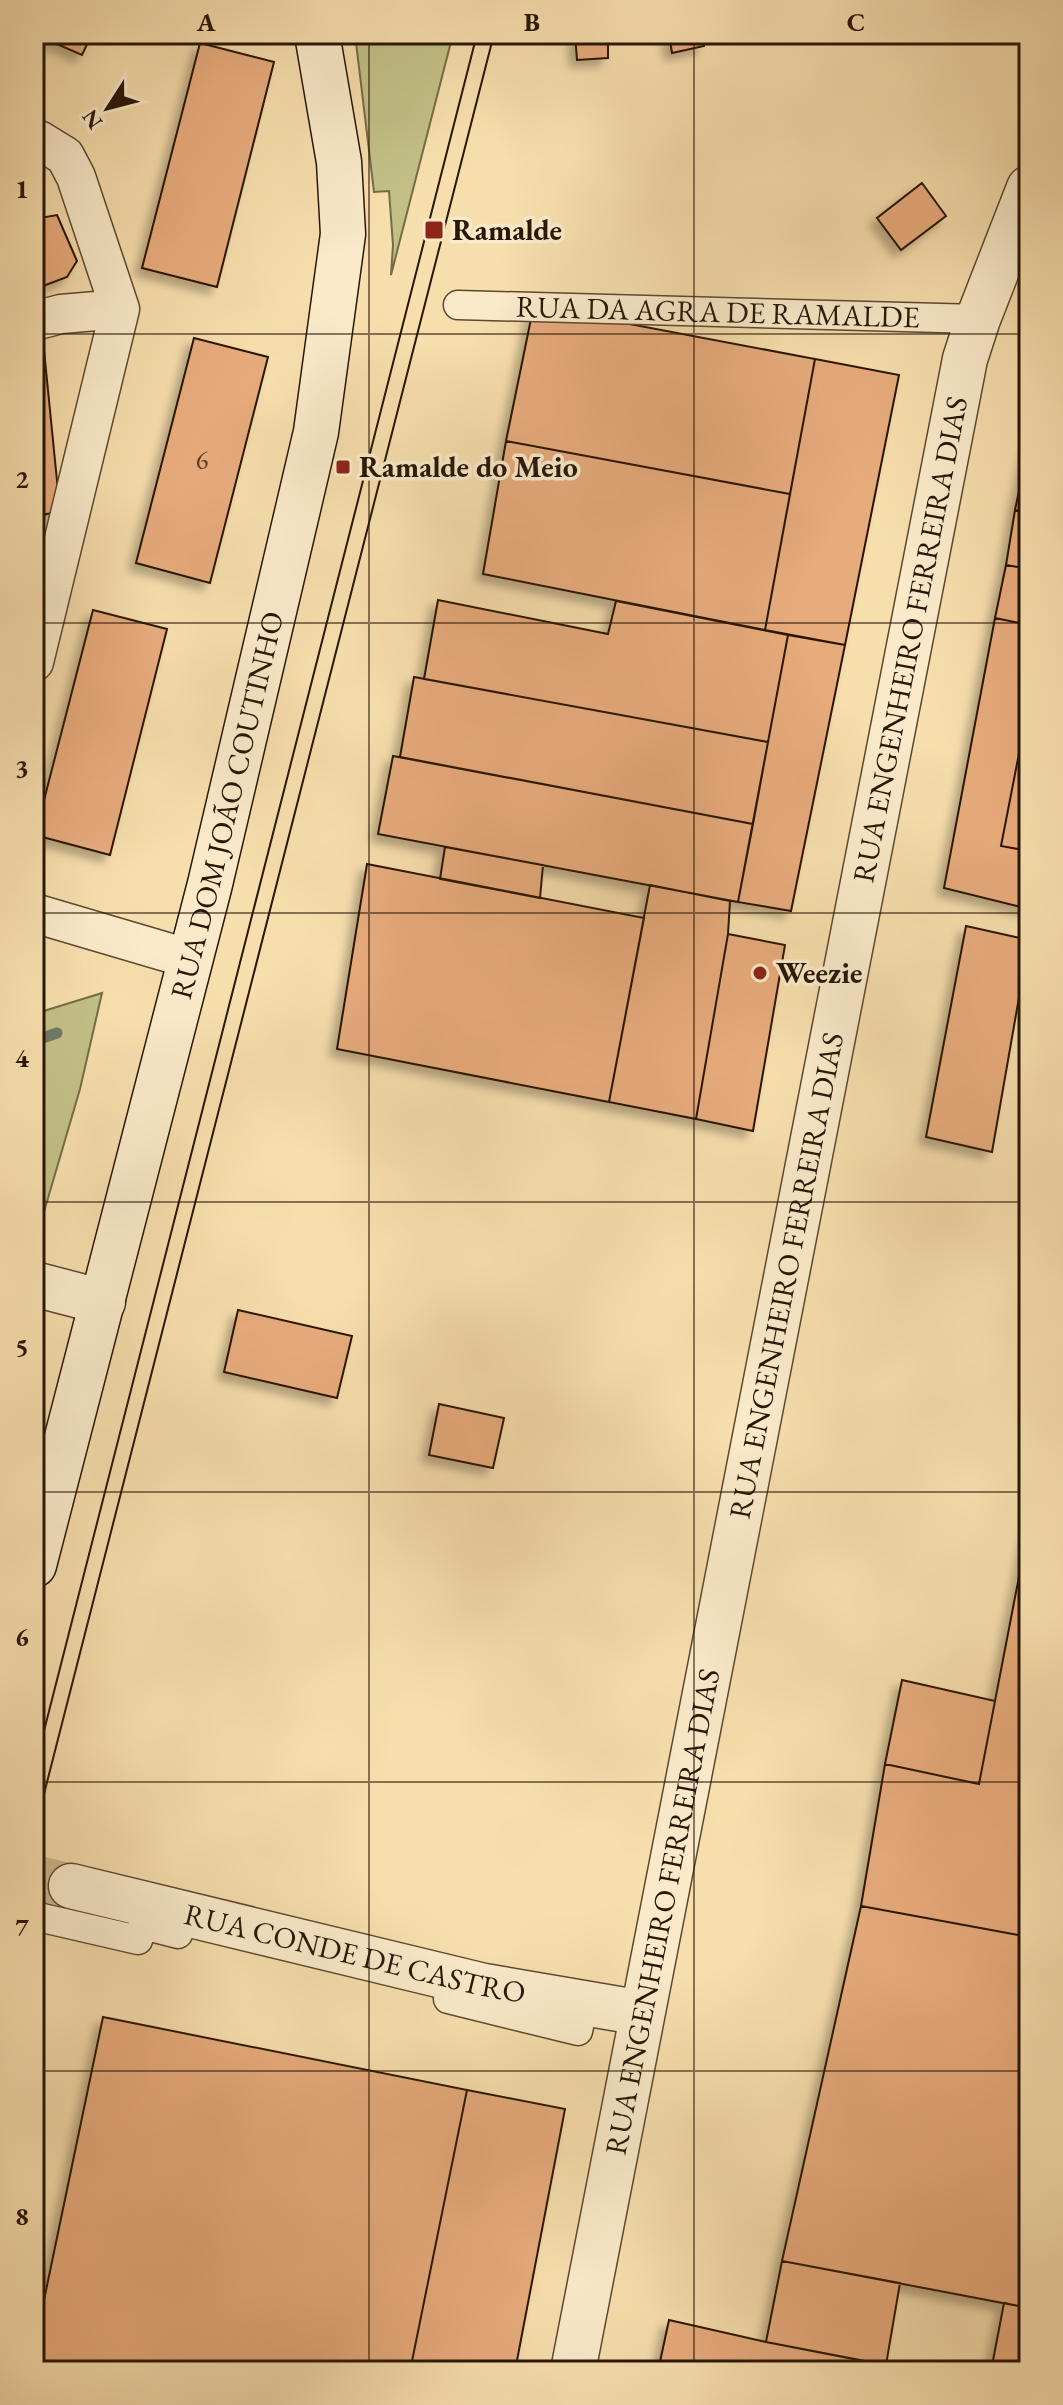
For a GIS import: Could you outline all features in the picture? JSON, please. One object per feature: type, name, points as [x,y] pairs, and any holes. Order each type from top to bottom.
[{"type":"street","name":"RUA DOM JOÃO COUTINHO","points":[[34,1565],[190,959],[316,432],[343,234],[339,162],[317,34]]},
{"type":"street","points":[[34,662],[120,309],[76,177],[65,156],[36,140]]},
{"type":"street","name":"RUA ENGENHEIRO FERREIRA DIAS","points":[[573,2371],[965,359],[1029,188]]},
{"type":"street","name":"RUA DA AGRA DE RAMALDE","points":[[458,305],[978,319]]},
{"type":"street","points":[[34,321],[61,314],[120,309]]},
{"type":"street","points":[[34,913],[190,959]]},
{"type":"street","points":[[34,1284],[103,1302]]},
{"type":"street","name":"RUA CONDE DE CASTRO","points":[[56,1908],[642,2013]]},
{"type":"shaded area","points":[[355,34],[453,34],[391,275],[393,245],[389,191],[374,192]]},
{"type":"shaded area","points":[[102,993],[80,1089],[34,1246],[34,1014]]},
{"type":"building","points":[[34,34],[92,34],[82,55]]},
{"type":"building","points":[[575,34],[608,34],[608,58],[577,60]]},
{"type":"building","points":[[669,34],[703,34],[704,46],[672,53]]},
{"type":"building","points":[[200,43],[274,62],[217,287],[142,268]]},
{"type":"building","points":[[922,183],[946,216],[901,250],[877,218]]},
{"type":"building","points":[[57,215],[77,261],[67,277],[35,289],[34,219]]},
{"type":"building","points":[[532,314],[582,315],[815,359],[790,494],[506,441]]},
{"type":"building","points":[[42,330],[60,511],[34,517],[34,331]]},
{"type":"building","points":[[194,338],[268,357],[210,583],[136,563]]},
{"type":"building","points":[[815,359],[899,375],[845,645],[765,630]]},
{"type":"building","points":[[506,441],[790,494],[765,630],[483,574]]},
{"type":"building","points":[[1029,443],[1029,513],[1015,510]]},
{"type":"building","points":[[1015,510],[1029,513],[1029,569],[1006,565]]},
{"type":"building","points":[[1006,565],[1029,569],[1029,625],[995,618]]},
{"type":"building","points":[[438,600],[608,634],[616,601],[788,635],[768,742],[424,679]]},
{"type":"building","points":[[93,610],[167,629],[110,855],[35,835]]},
{"type":"building","points":[[995,618],[1029,625],[1029,702],[1001,846],[1029,851],[1029,909],[944,888]]},
{"type":"building","points":[[788,635],[845,645],[791,911],[738,902]]},
{"type":"building","points":[[414,677],[768,742],[753,824],[400,757]]},
{"type":"building","points":[[1029,702],[1029,851],[1001,846]]},
{"type":"building","points":[[393,756],[753,824],[738,902],[378,834]]},
{"type":"building","points":[[445,847],[543,865],[540,898],[440,879]]},
{"type":"building","points":[[367,864],[644,918],[609,1102],[337,1049]]},
{"type":"building","points":[[650,885],[730,901],[728,934],[696,1119],[609,1102]]},
{"type":"building","points":[[966,926],[1029,940],[992,1152],[926,1137]]},
{"type":"building","points":[[728,934],[785,945],[753,1131],[696,1119]]},
{"type":"building","points":[[238,1310],[352,1336],[337,1398],[224,1372]]},
{"type":"building","points":[[439,1404],[504,1418],[493,1468],[429,1455]]},
{"type":"building","points":[[1029,1524],[1029,1562],[1022,1561]]},
{"type":"building","points":[[1022,1561],[1029,1562],[1029,1937],[861,1906],[885,1764],[979,1784]]},
{"type":"building","points":[[902,1680],[995,1701],[979,1784],[885,1764]]},
{"type":"building","points":[[861,1906],[1029,1937],[1029,2308],[782,2261]]},
{"type":"building","points":[[103,2017],[467,2090],[410,2371],[34,2371],[34,2348]]},
{"type":"building","points":[[467,2090],[565,2109],[515,2371],[410,2371]]},
{"type":"building","points":[[782,2261],[900,2283],[886,2365],[766,2342]]},
{"type":"building","points":[[1004,2303],[1029,2308],[1029,2371],[991,2371]]},
{"type":"building","points":[[669,2320],[766,2342],[915,2371],[658,2371]]},
{"type":"waterway","points":[[34,1041],[57,1033]]},
{"type":"tunnel","points":[[34,1877],[71,1886]]},
{"type":"tram line","points":[[34,1770],[477,34]]},
{"type":"tram line","points":[[34,1833],[494,34]]},
{"type":"place","name":"Ramalde","points":[[434,230]]},
{"type":"place","name":"Ramalde do Meio","points":[[343,467]]},
{"type":"place","name":"Weezie","points":[[760,973]]}]
